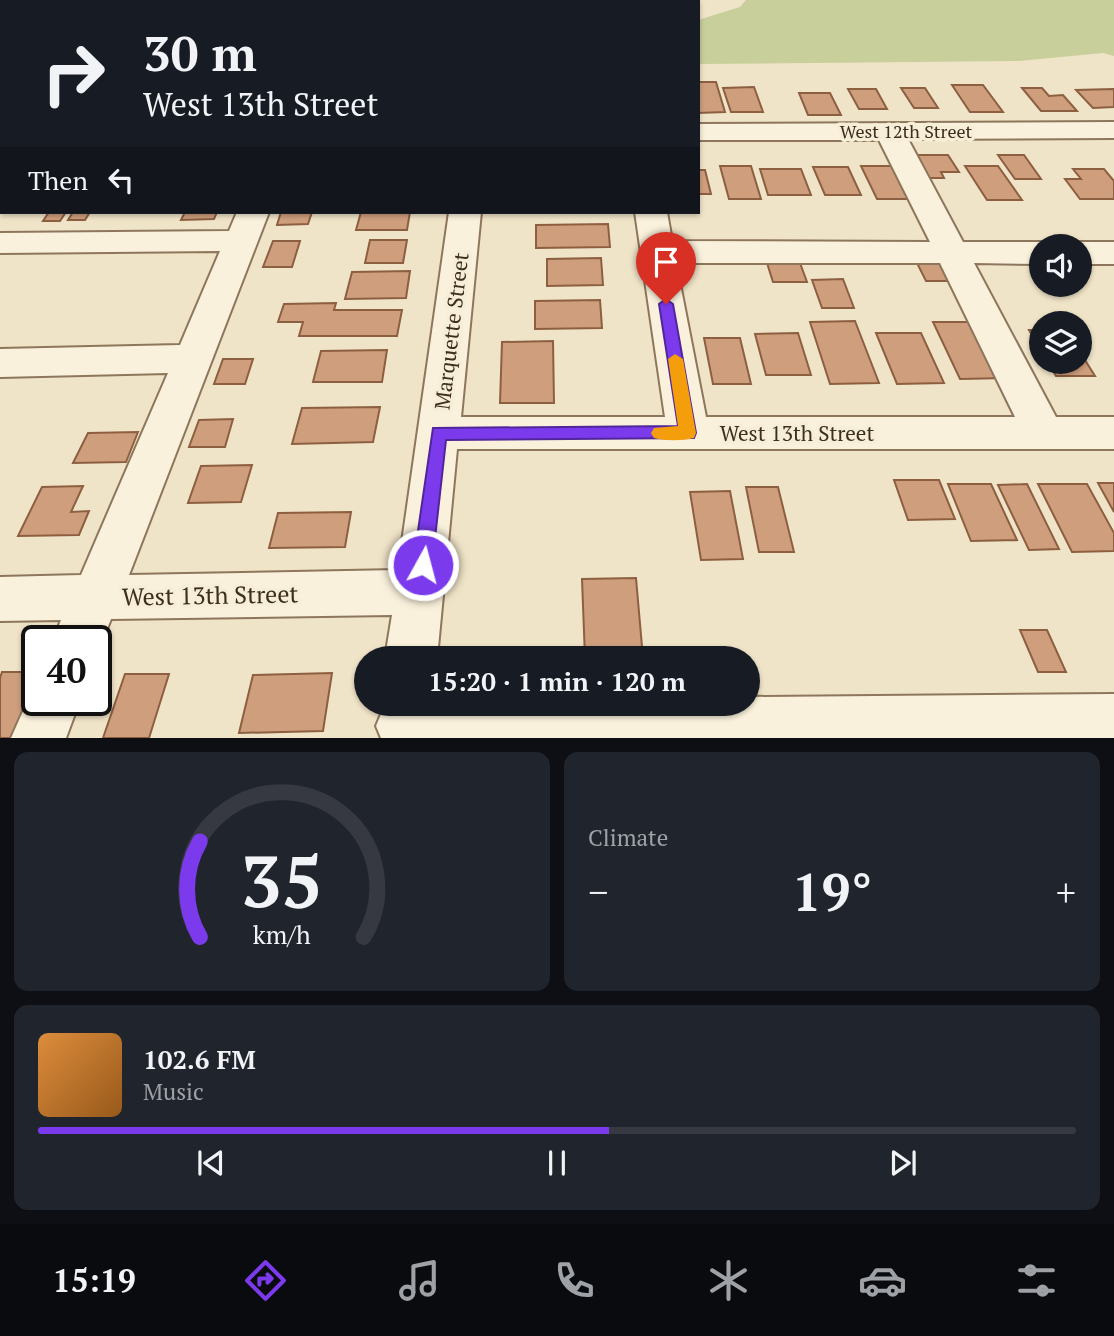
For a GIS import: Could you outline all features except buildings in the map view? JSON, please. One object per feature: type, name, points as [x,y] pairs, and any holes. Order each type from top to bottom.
[{"type":"street","name":"West 12th Street","points":[[700,132],[1114,130]]},
{"type":"street","points":[[889,131],[1044,433]]},
{"type":"street","name":"Marquette Street","points":[[412,646],[465,214]]},
{"type":"street","points":[[651,214],[688,433]]},
{"type":"street","points":[[0,243],[248,226],[191,359],[84,625]]},
{"type":"street","points":[[657,252],[1029,253]]},
{"type":"street","points":[[1092,253],[1114,253]]},
{"type":"street","points":[[0,363],[191,359]]},
{"type":"street","name":"West 13th Street","points":[[439,433],[1114,433]]},
{"type":"street","name":"West 13th Street","points":[[0,599],[419,592]]},
{"type":"street","points":[[38,737],[47,716]]},
{"type":"street","points":[[403,722],[1114,721]]},
{"type":"green space","points":[[746,0],[1114,0],[1114,56],[1103,53],[1019,61],[700,64],[700,19],[740,7]]},
{"type":"slow traffic","points":[[660,433],[688,433],[675,359]]},
{"type":"route","points":[[423,565],[439,433],[688,433],[666,304]]}]
